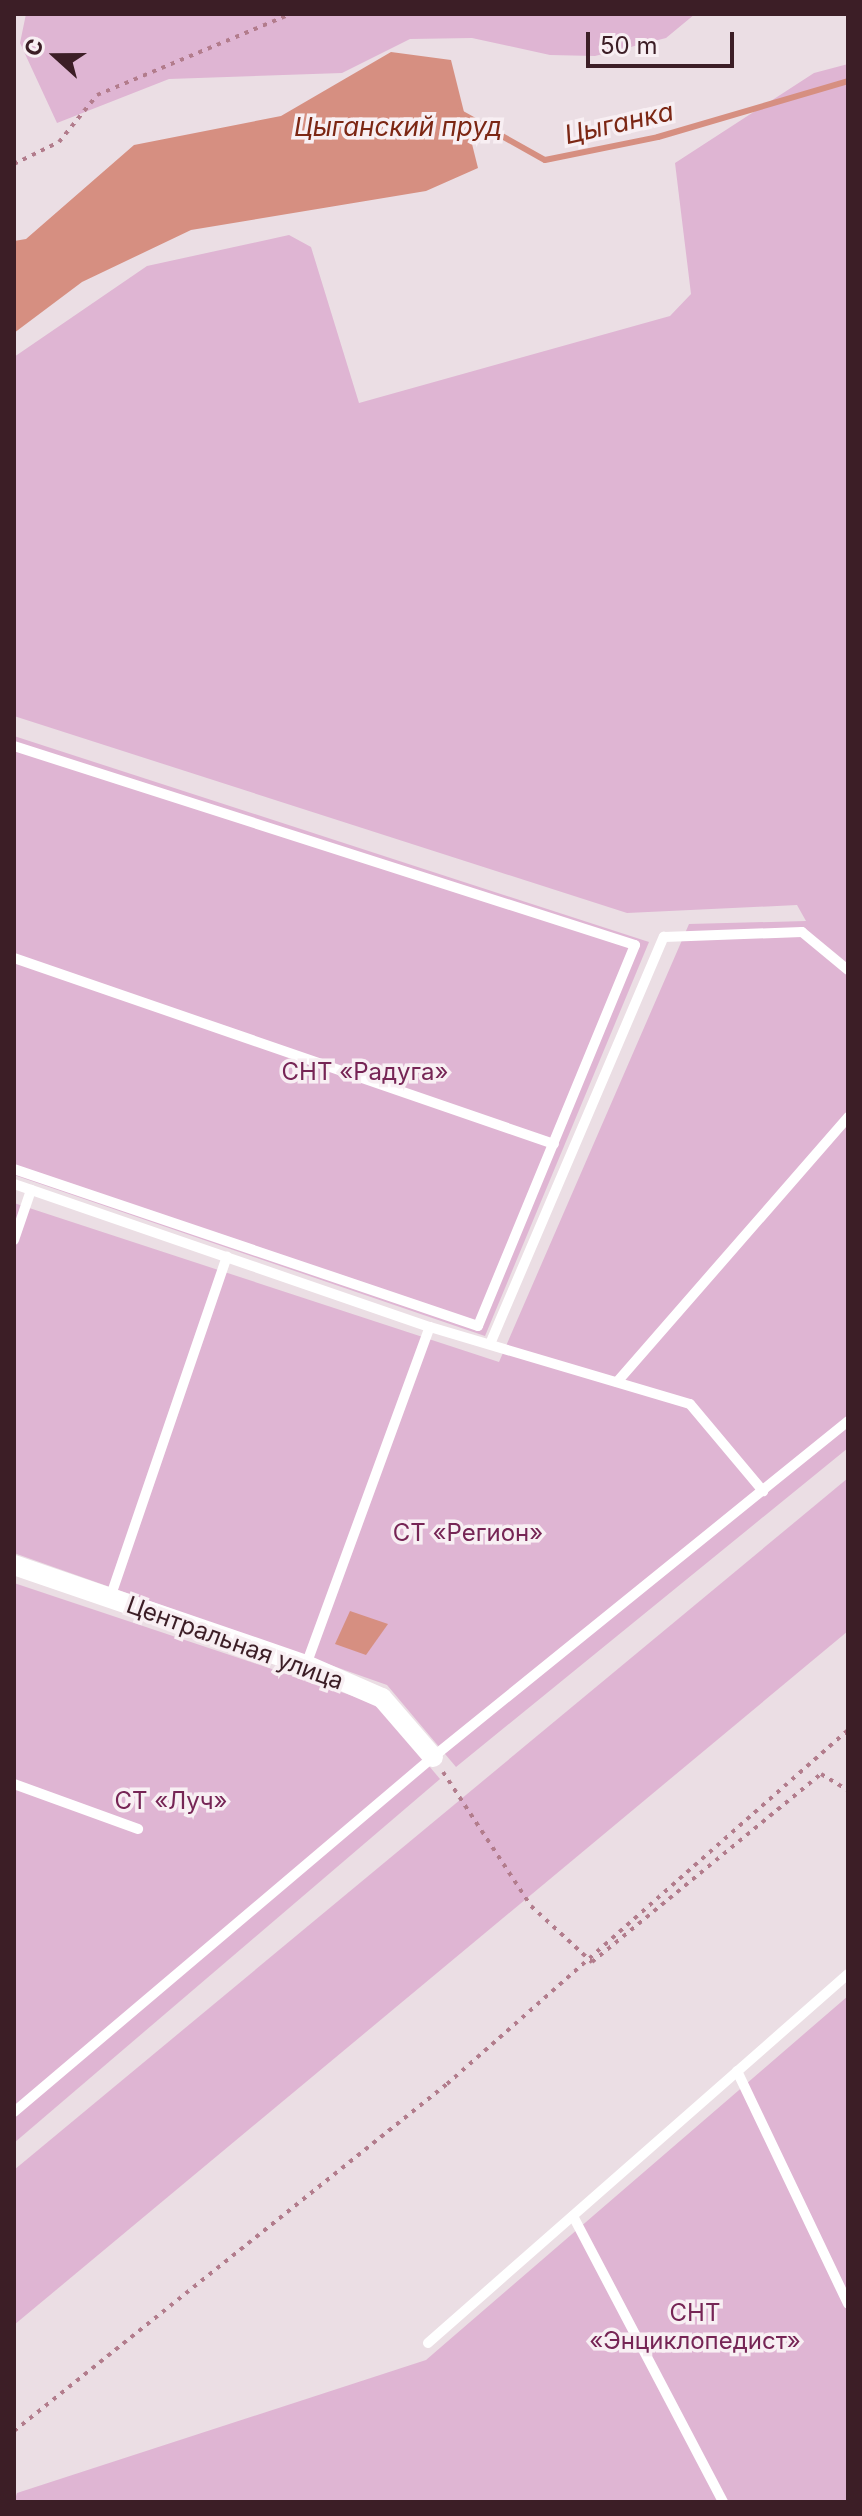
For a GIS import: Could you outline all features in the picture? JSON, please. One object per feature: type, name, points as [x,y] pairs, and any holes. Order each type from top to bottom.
[{"type":"street","name":"Центральная улица","points":[[14,1565],[306,1665],[382,1698],[433,1757]]},
{"type":"lane","points":[[14,746],[635,945],[478,1326],[14,1169]]},
{"type":"lane","points":[[490,1344],[664,937],[802,932],[848,970]]},
{"type":"lane","points":[[14,958],[554,1144]]},
{"type":"lane","points":[[617,1382],[848,1117]]},
{"type":"lane","points":[[14,1184],[430,1327],[690,1404],[763,1491]]},
{"type":"lane","points":[[14,1240],[31,1190]]},
{"type":"lane","points":[[110,1598],[227,1257]]},
{"type":"lane","points":[[306,1665],[430,1327]]},
{"type":"lane","points":[[14,2112],[433,1757],[848,1421]]},
{"type":"lane","points":[[14,1784],[138,1829]]},
{"type":"lane","points":[[428,2343],[848,1974]]},
{"type":"lane","points":[[737,2071],[848,2304]]},
{"type":"lane","points":[[573,2216],[723,2502]]},
{"type":"path","points":[[14,164],[59,142],[97,95],[291,14]]},
{"type":"path","points":[[14,2431],[447,2084],[848,1730]]},
{"type":"path","points":[[433,1757],[531,1906],[589,1959]]},
{"type":"path","points":[[589,1959],[821,1774],[848,1790]]},
{"type":"green space","points":[[26,14],[695,14],[666,38],[595,56],[550,55],[472,38],[410,39],[342,73],[169,79],[57,123],[20,43]]},
{"type":"green space","name":"СТ «Регион»","points":[[848,64],[848,1448],[456,1767],[387,1685],[14,1553],[14,1203],[499,1362],[689,924],[806,921],[797,905],[627,913],[14,716],[14,357],[147,266],[289,235],[311,247],[359,403],[670,316],[691,294],[675,163],[814,73]]},
{"type":"green space","name":"СНТ «Радуга»","points":[[14,736],[649,942],[485,1336],[14,1175]]},
{"type":"green space","points":[[848,1478],[848,1631],[14,2325],[14,2170]]},
{"type":"green space","name":"СТ «Луч»","points":[[14,1583],[377,1704],[440,1779],[14,2143]]},
{"type":"green space","name":"СНТ «Энциклопедист»","points":[[848,1996],[848,2502],[14,2502],[17,2493],[426,2360]]},
{"type":"water","name":"Цыганский пруд","points":[[391,52],[451,60],[478,168],[426,191],[191,230],[82,282],[14,333],[14,241],[26,239],[134,145],[281,116]]},
{"type":"water","points":[[350,1611],[388,1624],[366,1655],[335,1644]]},
{"type":"waterway","name":"Цыганка","points":[[459,112],[545,160],[658,137],[848,81]]}]
